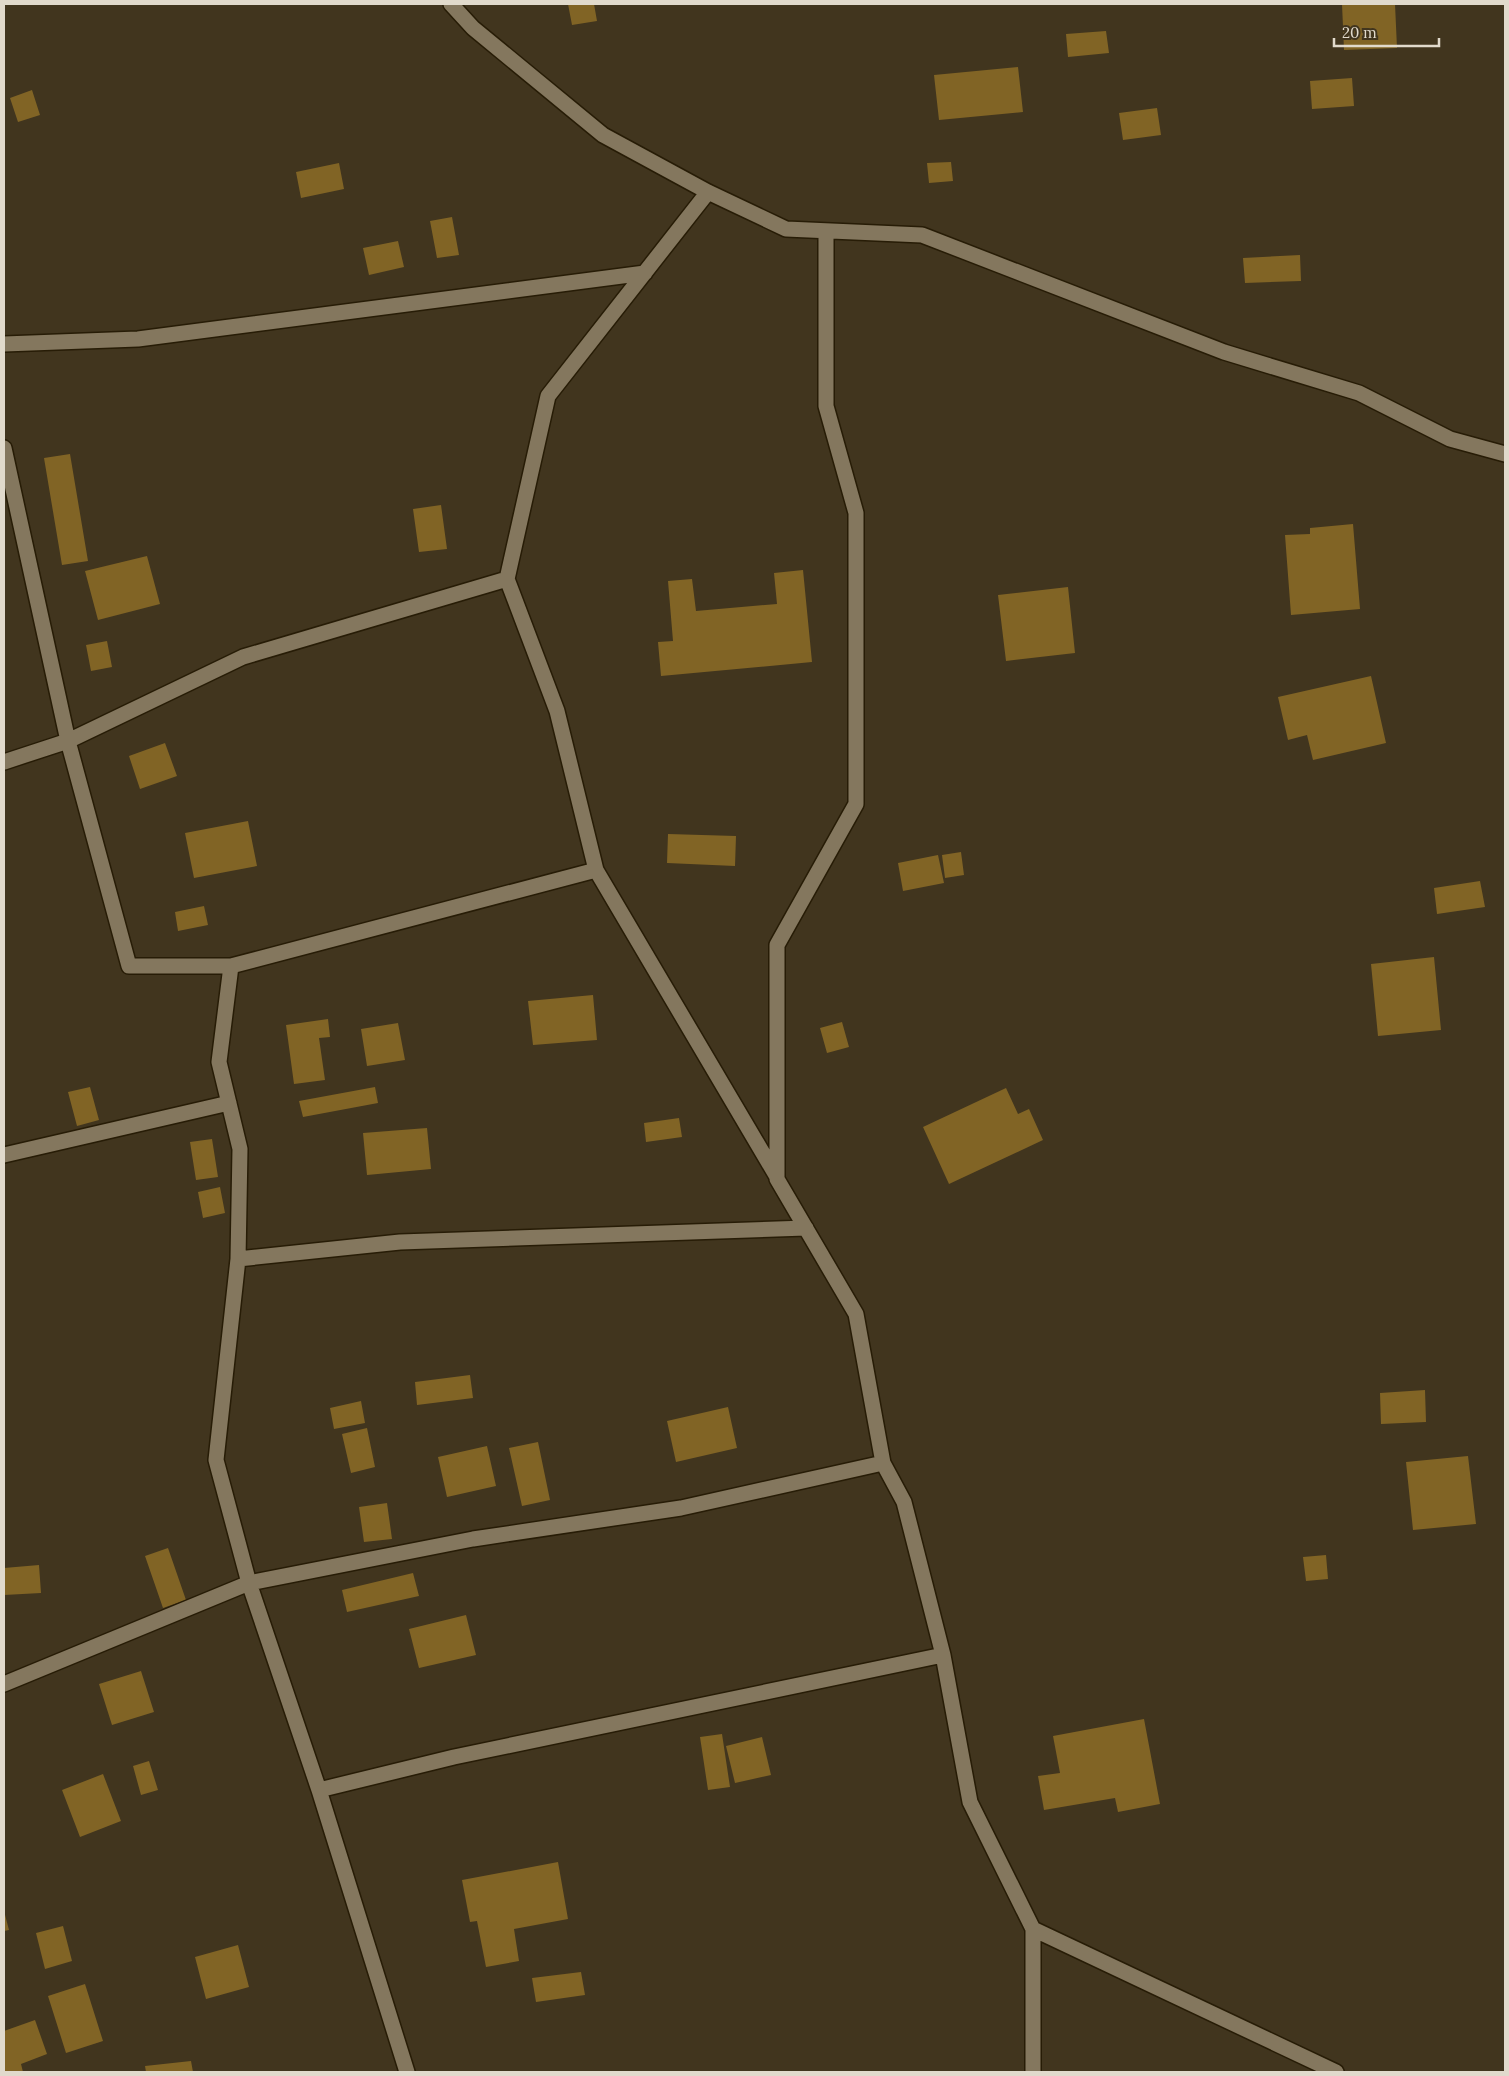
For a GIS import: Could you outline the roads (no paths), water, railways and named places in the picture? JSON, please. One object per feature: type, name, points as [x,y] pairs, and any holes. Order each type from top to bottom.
[{"type":"street","points":[[451,4],[473,28],[602,136],[708,192],[786,229],[922,235],[1224,352],[1359,393],[1450,439],[1505,454]]},
{"type":"street","points":[[708,192],[548,396],[508,579],[557,711],[596,870],[856,1314],[883,1463],[904,1502],[943,1655],[970,1802],[1033,1929],[1032,2072]]},
{"type":"street","points":[[777,1179],[777,945],[856,804],[856,513],[826,406],[826,232]]},
{"type":"street","points":[[4,344],[138,340],[645,273]]},
{"type":"street","points":[[4,448],[68,741],[128,966],[231,966],[596,870]]},
{"type":"street","points":[[4,762],[68,741],[243,657],[508,579]]},
{"type":"street","points":[[231,966],[219,1062],[240,1148],[238,1259],[216,1460],[249,1583],[318,1790],[407,2072]]},
{"type":"street","points":[[4,1155],[229,1103]]},
{"type":"street","points":[[238,1259],[400,1242],[806,1228]]},
{"type":"street","points":[[4,1684],[249,1583],[473,1539],[681,1508],[883,1463]]},
{"type":"street","points":[[318,1790],[454,1756],[943,1655]]},
{"type":"street","points":[[1033,1929],[1336,2072]]}]
